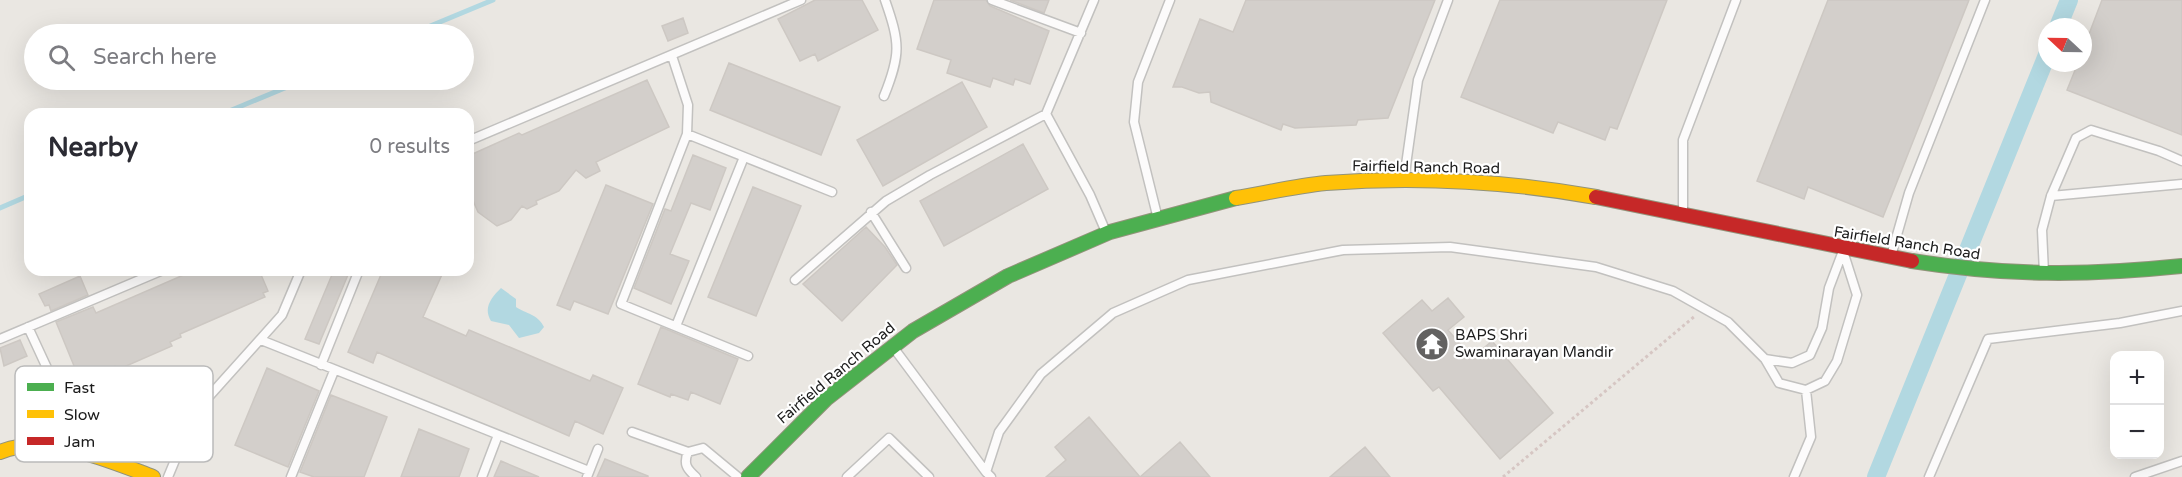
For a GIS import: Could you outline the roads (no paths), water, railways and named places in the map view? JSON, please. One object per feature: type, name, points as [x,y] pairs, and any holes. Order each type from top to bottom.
[{"type":"street","name":"Fairfield Ranch Road","points":[[748,477],[775,446],[815,408],[891,345],[965,299],[1022,269],[1106,232],[1157,215],[1245,194],[1295,186],[1404,179],[1540,188],[1683,215],[1843,251],[2008,274],[2044,275],[2182,266]]},
{"type":"street","points":[[0,452],[15,446]]},
{"type":"street","points":[[113,462],[153,477]]},
{"type":"lane","points":[[474,138],[801,0]]},
{"type":"lane","points":[[884,96],[898,54],[897,36],[885,0]]},
{"type":"lane","points":[[992,0],[1081,33]]},
{"type":"lane","points":[[795,280],[871,212],[930,175],[1046,114],[1094,0]]},
{"type":"lane","points":[[1157,215],[1134,122],[1138,82],[1170,0]]},
{"type":"lane","points":[[1404,179],[1418,80],[1448,0]]},
{"type":"lane","points":[[1683,215],[1683,140],[1736,0]]},
{"type":"lane","points":[[1891,259],[1909,193],[1985,0]]},
{"type":"lane","points":[[672,56],[688,105],[687,134],[621,304],[748,356]]},
{"type":"lane","points":[[1046,114],[1090,195],[1106,232]]},
{"type":"lane","points":[[2044,275],[2042,230],[2051,196],[2076,138],[2091,130],[2159,151],[2182,161]]},
{"type":"lane","points":[[687,134],[832,192]]},
{"type":"lane","points":[[676,326],[744,158]]},
{"type":"lane","points":[[2051,196],[2182,184]]},
{"type":"lane","points":[[871,212],[906,268]]},
{"type":"lane","points":[[989,474],[999,432],[1041,375],[1113,313],[1188,280],[1342,250],[1450,248],[1596,267],[1673,291],[1728,322],[1765,359],[1779,383],[1806,390],[1825,381],[1837,361],[1857,295],[1843,251]]},
{"type":"lane","points":[[1765,359],[1792,363],[1810,355],[1822,328],[1829,288],[1843,251]]},
{"type":"lane","points":[[0,339],[149,276]]},
{"type":"lane","points":[[213,392],[282,315],[298,276]]},
{"type":"lane","points":[[321,365],[357,276]]},
{"type":"lane","points":[[1929,477],[1988,339],[2120,324],[2182,311]]},
{"type":"lane","points":[[28,327],[46,366]]},
{"type":"lane","points":[[261,340],[333,371],[498,435],[588,474],[598,449]]},
{"type":"lane","points":[[891,345],[989,474]]},
{"type":"lane","points":[[291,477],[333,371]]},
{"type":"lane","points":[[1794,477],[1810,436],[1806,390]]},
{"type":"lane","points":[[632,432],[688,452],[703,448],[738,477]]},
{"type":"lane","points":[[482,477],[498,435]]},
{"type":"lane","points":[[847,477],[889,438],[929,477]]},
{"type":"lane","points":[[688,452],[686,465],[696,477]]},
{"type":"lane","points":[[2135,477],[2182,461]]},
{"type":"lane","points":[[168,477],[174,462]]},
{"type":"water","points":[[501,288],[516,299],[516,307],[535,317],[541,323],[544,327],[539,333],[519,338],[509,325],[491,321],[488,312],[489,303]]},
{"type":"waterway","points":[[435,24],[493,0]]},
{"type":"waterway","points":[[2062,18],[2069,0]]},
{"type":"waterway","points":[[1876,477],[2040,72]]},
{"type":"waterway","points":[[236,108],[280,90]]},
{"type":"waterway","points":[[0,208],[24,198]]},
{"type":"place","name":"BAPS Shri Swaminarayan Mandir","points":[[1432,344]]}]
